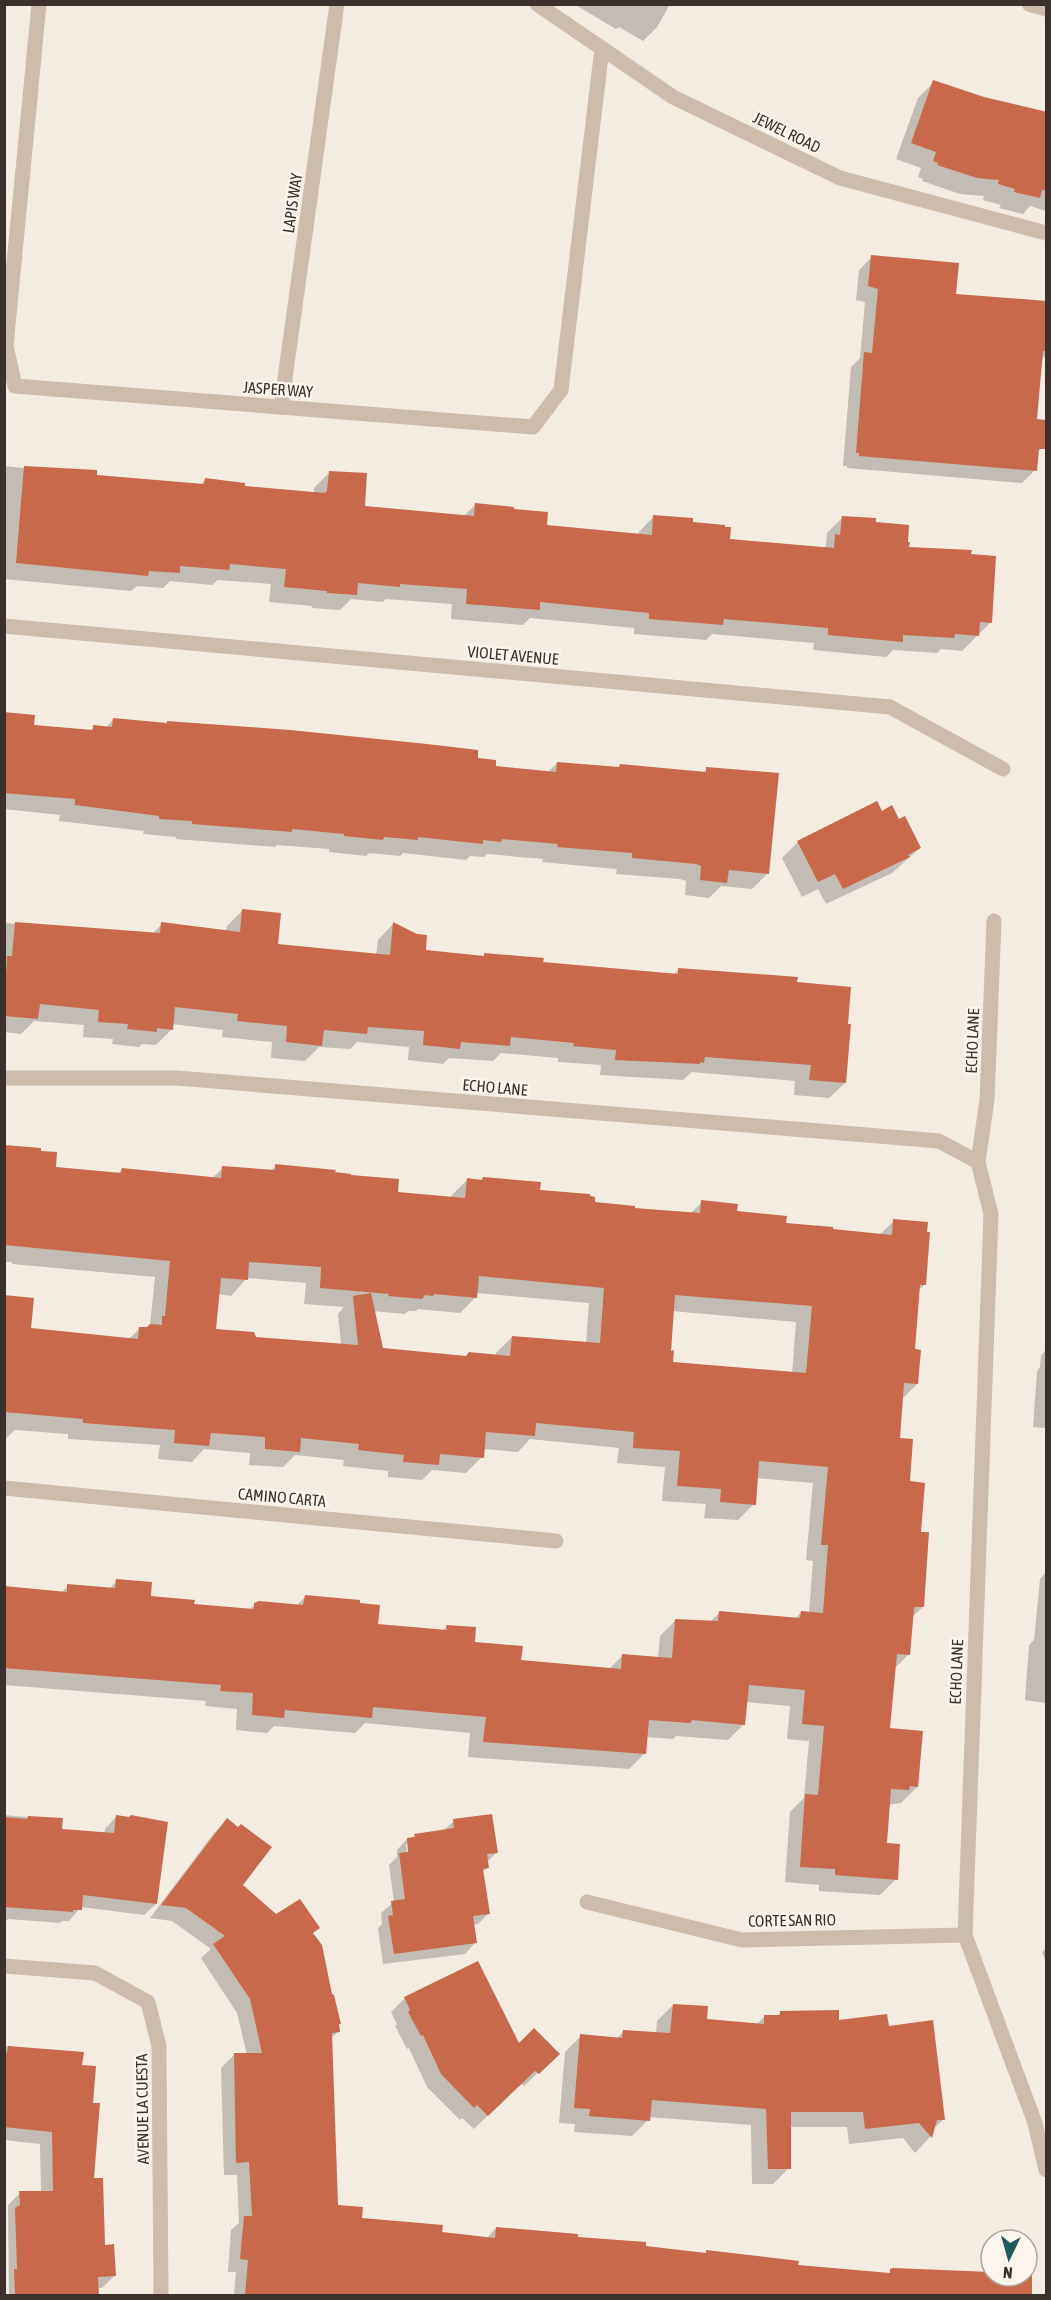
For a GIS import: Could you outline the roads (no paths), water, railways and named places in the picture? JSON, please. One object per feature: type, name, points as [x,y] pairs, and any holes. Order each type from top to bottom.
[{"type":"street","name":"JASPER WAY","points":[[39,4],[6,346],[15,386],[533,427],[561,390],[602,48]]},
{"type":"street","name":"LAPIS WAY","points":[[281,407],[337,4]]},
{"type":"street","name":"JEWEL ROAD","points":[[537,4],[674,97],[840,178],[1047,233]]},
{"type":"street","points":[[1029,4],[1047,9]]},
{"type":"street","name":"VIOLET AVENUE","points":[[4,626],[890,707],[1004,769]]},
{"type":"street","name":"ECHO LANE","points":[[994,921],[987,1100],[978,1162],[991,1214],[964,1935],[1035,2122],[1047,2170]]},
{"type":"street","name":"ECHO LANE","points":[[4,1078],[177,1078],[939,1141],[978,1162]]},
{"type":"street","name":"CAMINO CARTA","points":[[4,1488],[556,1541]]},
{"type":"street","name":"CORTE SAN RIO","points":[[587,1902],[742,1940],[964,1935]]},
{"type":"street","name":"AVENUE LA CUESTA","points":[[4,1966],[95,1973],[147,2002],[159,2046],[161,2295]]}]
